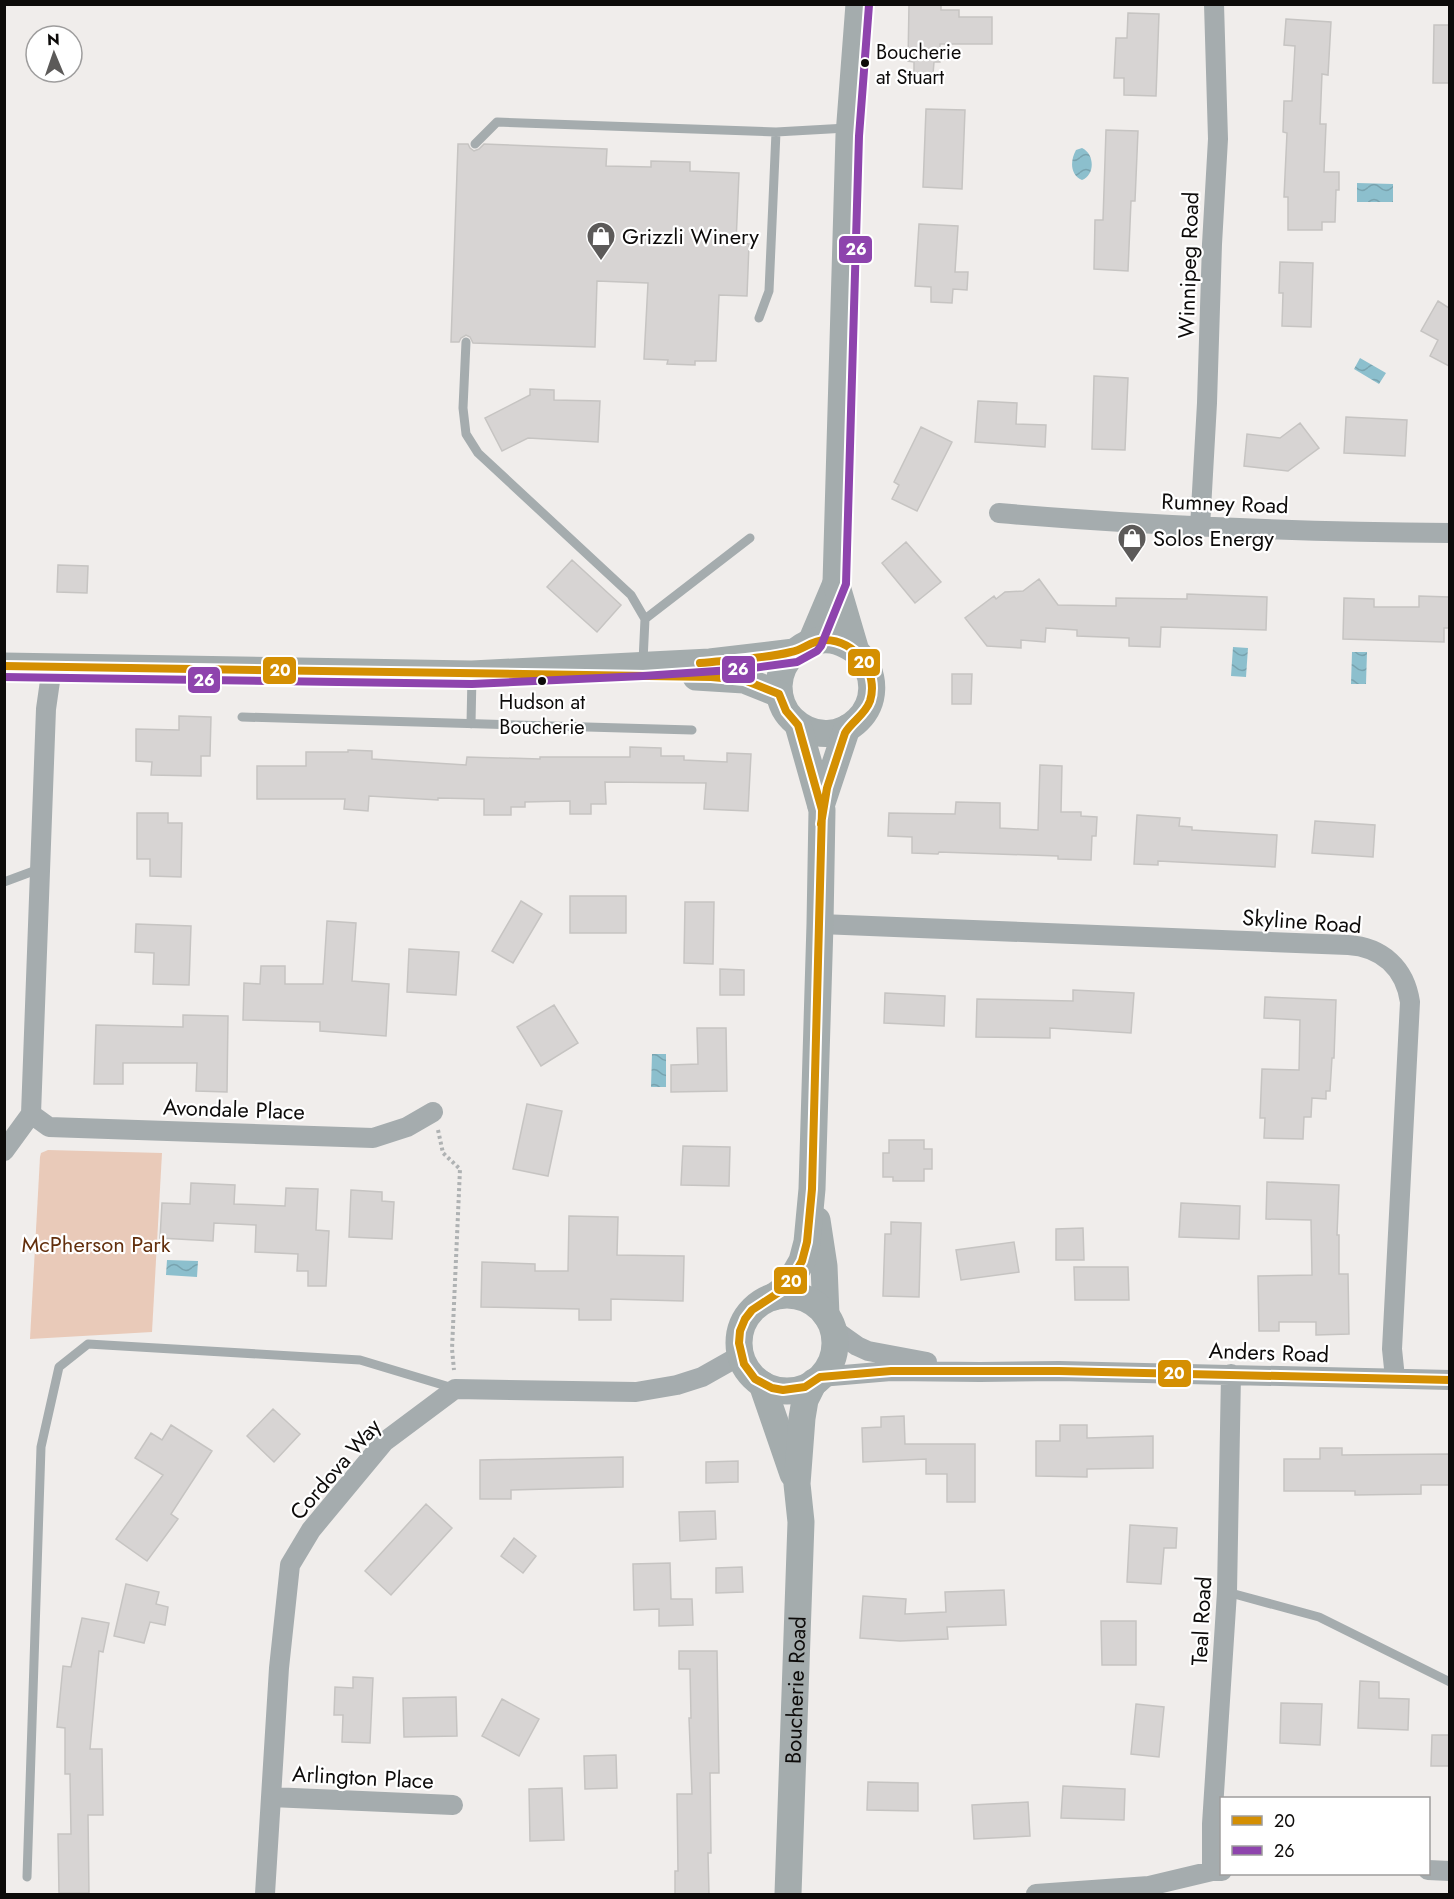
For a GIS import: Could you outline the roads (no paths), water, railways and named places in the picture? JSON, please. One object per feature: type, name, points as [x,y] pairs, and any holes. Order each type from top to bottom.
[{"type":"main road","points":[[856,651],[836,583],[850,128],[859,4]]},
{"type":"main road","points":[[476,674],[710,662],[802,647],[832,640],[843,643],[856,651],[864,660],[870,671],[872,693],[860,719],[835,733],[822,734],[798,725],[788,715],[779,694],[779,678],[784,664],[802,647],[836,583]]},
{"type":"main road","points":[[4,666],[711,677],[744,680],[779,694]]},
{"type":"main road","points":[[798,725],[821,806],[812,1189],[807,1242],[802,1261],[787,1287],[752,1310],[740,1331],[739,1343],[741,1355],[749,1372],[762,1384],[772,1389],[794,1390],[817,1379],[828,1366],[833,1355],[835,1342],[829,1322],[825,1266],[812,1189]]},
{"type":"main road","points":[[821,806],[847,728]]},
{"type":"main road","points":[[773,1297],[788,1295],[803,1298],[816,1305],[829,1322]]},
{"type":"main road","name":"Boucherie Road","points":[[788,1894],[801,1522],[797,1484],[805,1400],[817,1379]]},
{"type":"main road","name":"Boucherie Road","points":[[762,1384],[797,1484]]},
{"type":"street","name":"Winnipeg Road","points":[[1200,527],[1218,139],[1214,4]]},
{"type":"street","name":"Rumney Road","points":[[999,513],[1114,523],[1200,527],[1449,533]]},
{"type":"street","points":[[4,1151],[31,1114],[46,709],[52,667]]},
{"type":"street","name":"Skyline Road","points":[[820,924],[1348,945],[1368,948],[1386,957],[1400,972],[1410,1002],[1392,1348],[1395,1378]]},
{"type":"street","name":"Avondale Place","points":[[31,1114],[49,1127],[373,1138],[407,1127],[434,1112]]},
{"type":"street","name":"Anders Road","points":[[829,1322],[857,1346],[868,1351],[980,1372]]},
{"type":"street","points":[[455,1389],[636,1392],[686,1383],[718,1369],[741,1355]]},
{"type":"street","name":"Anders Road","points":[[817,1379],[891,1371],[1059,1371],[1449,1380]]},
{"type":"street","name":"Teal Road","points":[[1217,1871],[1212,1824],[1227,1592],[1231,1374]]},
{"type":"street","name":"Cordova Way","points":[[265,1894],[279,1668],[290,1565],[311,1530],[384,1442],[455,1389]]},
{"type":"street","name":"Arlington Place","points":[[271,1797],[453,1805]]},
{"type":"street","points":[[1430,1870],[1449,1871]]},
{"type":"street","points":[[1036,1894],[1149,1886],[1217,1871]]},
{"type":"lane","points":[[475,144],[497,122],[776,132],[850,128]]},
{"type":"lane","points":[[759,318],[769,291],[776,132]]},
{"type":"lane","points":[[466,342],[463,408],[466,434],[478,453],[631,595],[645,619],[643,666]]},
{"type":"lane","points":[[645,619],[750,538]]},
{"type":"lane","points":[[471,724],[476,674]]},
{"type":"lane","points":[[242,717],[692,730]]},
{"type":"lane","points":[[4,882],[39,869]]},
{"type":"lane","points":[[27,1876],[41,1447],[59,1367],[88,1344],[360,1360],[455,1389]]},
{"type":"lane","points":[[1227,1592],[1319,1617],[1449,1682]]},
{"type":"water","points":[[1082,148],[1089,155],[1092,164],[1089,174],[1082,180],[1075,175],[1072,163],[1076,150]]},
{"type":"water","points":[[1357,183],[1393,184],[1393,202],[1357,202]]},
{"type":"water","points":[[1360,358],[1386,373],[1379,384],[1354,369]]},
{"type":"water","points":[[1233,647],[1248,648],[1246,677],[1231,676]]},
{"type":"water","points":[[1352,652],[1367,652],[1366,684],[1351,684]]},
{"type":"water","points":[[652,1054],[666,1054],[666,1087],[651,1087]]},
{"type":"water","points":[[167,1260],[198,1261],[197,1277],[166,1275]]},
{"type":"place","name":"Boucherie at Stuart","points":[[865,63]]},
{"type":"place","name":"Grizzli Winery","points":[[601,262]]},
{"type":"place","name":"Solos Energy","points":[[1132,564]]},
{"type":"place","name":"Hudson at Boucherie","points":[[542,681]]},
{"type":"park label","name":"McPherson Park","points":[[96,1244]]}]
